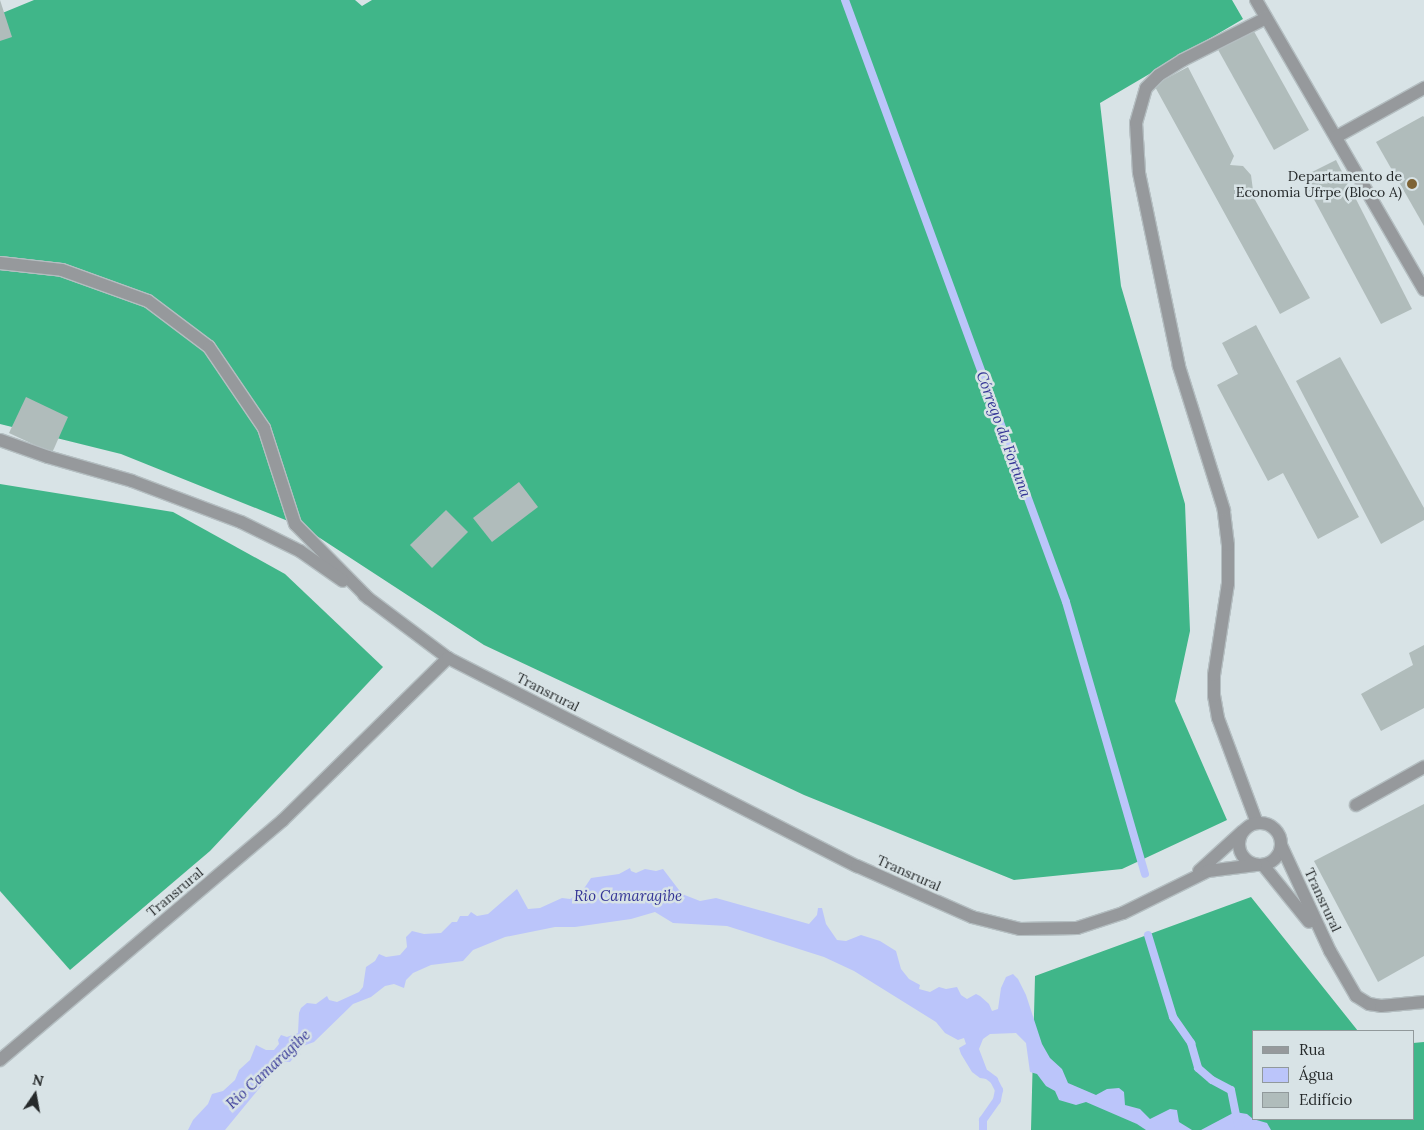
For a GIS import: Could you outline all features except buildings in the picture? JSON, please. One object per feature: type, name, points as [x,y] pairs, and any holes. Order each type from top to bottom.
[{"type":"lane","points":[[1256,0],[1424,290]]},
{"type":"lane","points":[[1266,18],[1182,60],[1159,75],[1146,88],[1136,123],[1139,172],[1179,366],[1224,510],[1228,545],[1228,584],[1214,675],[1214,696],[1218,718],[1252,826],[1242,833],[1239,846],[1244,858],[1260,865],[1276,858],[1281,845]]},
{"type":"lane","points":[[1336,137],[1424,88]]},
{"type":"lane","points":[[0,263],[62,270],[148,300],[209,347],[264,428],[295,524],[369,599]]},
{"type":"lane","points":[[0,440],[48,457],[132,481],[241,522],[300,551],[369,599],[448,658]]},
{"type":"lane","name":"Transrural","points":[[0,1060],[282,822],[448,658],[857,866],[972,917],[1020,929],[1077,928],[1123,914],[1208,871],[1260,865],[1330,951]]},
{"type":"lane","points":[[1356,805],[1424,767]]},
{"type":"lane","name":"Transrural","points":[[1187,881],[1252,826],[1274,829],[1278,834],[1281,845],[1330,951]]},
{"type":"lane","points":[[1330,951],[1356,996],[1369,1004],[1381,1006],[1424,1002]]},
{"type":"green space","points":[[34,0],[355,0],[362,6],[372,0],[1232,0],[1243,19],[1100,103],[1121,286],[1185,504],[1190,631],[1175,701],[1227,820],[1122,869],[1014,880],[804,795],[484,645],[303,527],[121,454],[0,424],[0,14]]},
{"type":"green space","points":[[0,484],[173,512],[285,574],[383,667],[210,851],[70,970],[0,891]]},
{"type":"green space","points":[[1251,897],[1357,1030],[1252,1030],[1252,1120],[1414,1120],[1414,1043],[1424,1042],[1424,1130],[1031,1130],[1035,976]]},
{"type":"water","name":"Rio Camaragibe","points":[[630,868],[631,871],[636,873],[645,869],[656,871],[663,869],[682,894],[700,901],[716,898],[809,924],[817,915],[818,908],[822,908],[826,924],[837,940],[846,941],[861,935],[880,941],[896,951],[901,969],[909,979],[920,985],[919,989],[930,992],[939,987],[946,989],[957,987],[961,995],[967,999],[976,994],[980,996],[989,1004],[992,1011],[998,1009],[1001,988],[1006,977],[1013,974],[1018,979],[1026,995],[1042,1044],[1050,1058],[1062,1069],[1068,1083],[1096,1095],[1107,1089],[1119,1088],[1124,1092],[1125,1105],[1140,1109],[1150,1119],[1170,1109],[1177,1110],[1179,1122],[1192,1130],[1146,1130],[1137,1124],[1086,1102],[1076,1105],[1059,1100],[1055,1091],[1046,1086],[1037,1074],[1030,1072],[1026,1043],[1016,1033],[990,1034],[983,1039],[979,1049],[987,1070],[994,1080],[980,1078],[972,1072],[961,1054],[959,1048],[966,1044],[964,1038],[958,1040],[945,1033],[936,1022],[854,971],[824,957],[727,926],[673,923],[655,912],[631,919],[575,927],[555,927],[505,937],[473,950],[463,961],[431,965],[413,973],[406,980],[404,988],[394,984],[385,986],[371,997],[353,1004],[314,1042],[303,1046],[290,1062],[281,1062],[225,1130],[188,1130],[193,1120],[208,1104],[212,1094],[223,1091],[235,1080],[239,1070],[250,1060],[256,1045],[266,1050],[274,1050],[279,1044],[278,1040],[281,1035],[287,1037],[298,1033],[299,1013],[301,1008],[307,1003],[316,1004],[327,996],[329,1000],[337,1002],[359,992],[363,987],[366,967],[375,961],[379,954],[386,957],[400,955],[407,947],[406,937],[412,931],[424,934],[441,933],[452,922],[457,922],[460,916],[468,916],[471,912],[477,916],[488,914],[517,889],[528,909],[540,908],[562,898],[570,899],[581,893],[591,878],[619,874]]},
{"type":"water","points":[[1235,1112],[1247,1114],[1252,1120],[1267,1123],[1271,1130],[1201,1130]]},
{"type":"waterway","name":"Córrego da Fortuna","points":[[845,0],[1066,602],[1145,874]]},
{"type":"waterway","name":"Córrego da Fortuna","points":[[1148,935],[1173,1017],[1191,1043],[1198,1068],[1212,1080],[1231,1090],[1239,1130]]},
{"type":"waterway","points":[[983,1130],[983,1120],[997,1100],[999,1090],[994,1080],[986,1074]]},
{"type":"place","name":"Departamento de Economia Ufrpe (Bloco A)","points":[[1412,184]]}]
